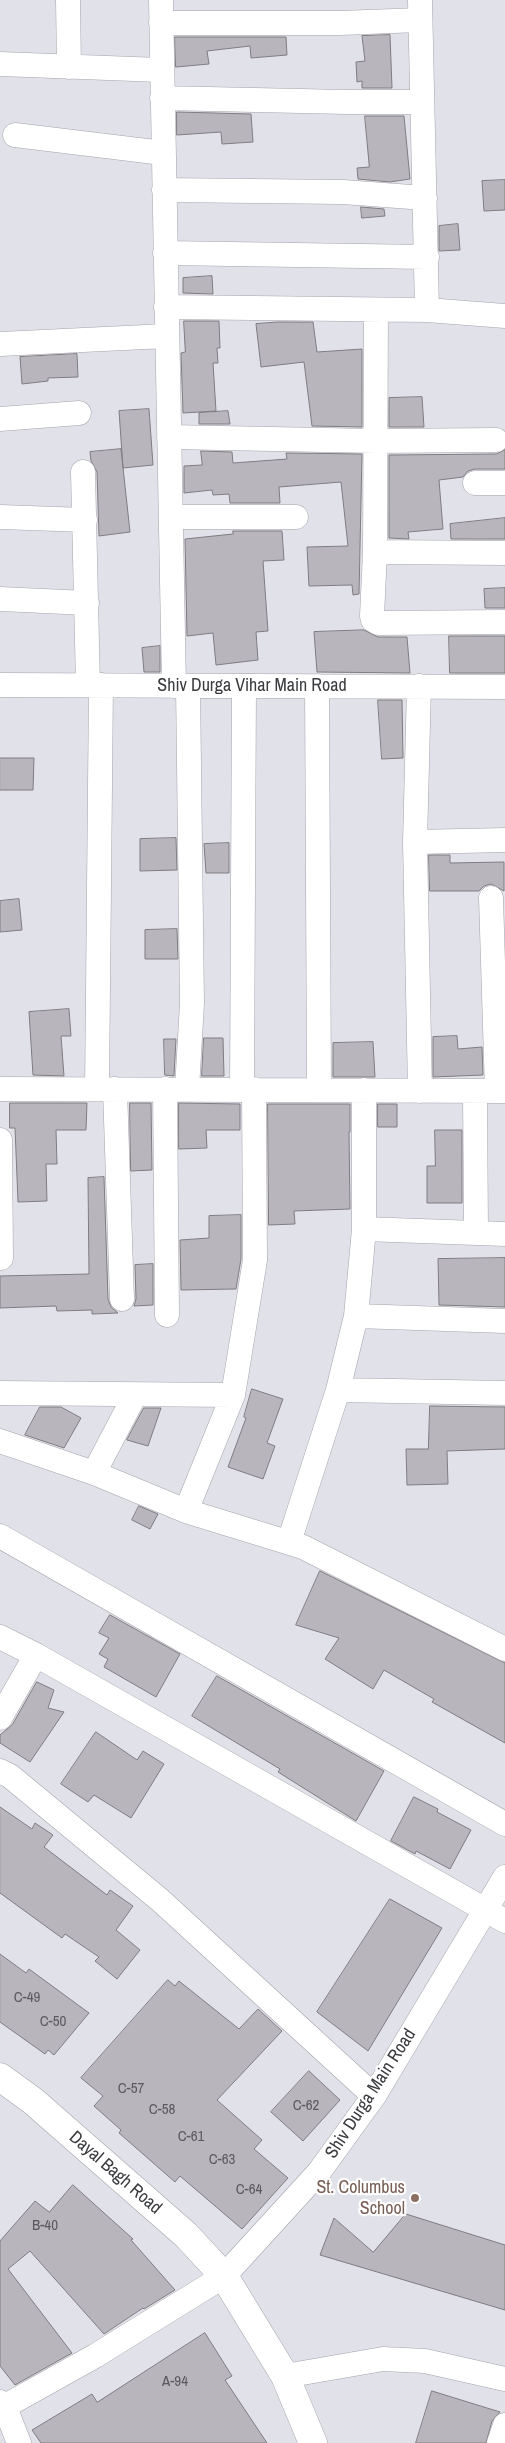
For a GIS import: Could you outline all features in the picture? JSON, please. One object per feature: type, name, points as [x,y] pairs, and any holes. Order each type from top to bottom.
[{"type":"street","points":[[68,0],[70,67]]},
{"type":"street","points":[[167,1316],[176,1089],[192,1003],[181,686],[169,437],[161,11],[340,23],[420,10],[427,310]]},
{"type":"street","points":[[0,64],[161,70]]},
{"type":"street","points":[[162,98],[422,102]]},
{"type":"street","points":[[15,135],[163,153]]},
{"type":"street","points":[[164,190],[343,192],[425,198]]},
{"type":"street","points":[[165,253],[427,257]]},
{"type":"street","points":[[166,307],[376,311],[427,310],[505,316]]},
{"type":"street","points":[[376,311],[375,552],[372,616],[378,623],[505,622]]},
{"type":"street","points":[[0,344],[166,336]]},
{"type":"street","points":[[0,419],[79,413]]},
{"type":"street","points":[[169,437],[376,442],[496,440]]},
{"type":"street","points":[[83,472],[87,603],[95,685],[106,1089],[122,1299]]},
{"type":"street","points":[[475,483],[505,483]]},
{"type":"street","points":[[0,517],[85,520]]},
{"type":"street","points":[[172,518],[296,517]]},
{"type":"street","points":[[375,552],[505,553]]},
{"type":"street","points":[[0,599],[87,603]]},
{"type":"street","name":"Shiv Durga Vihar Main Road","points":[[0,685],[505,687]]},
{"type":"street","points":[[186,1511],[233,1395],[255,1260],[248,1089],[244,686]]},
{"type":"street","points":[[317,686],[319,1090]]},
{"type":"street","points":[[419,686],[415,842],[420,1091]]},
{"type":"street","points":[[415,842],[505,840]]},
{"type":"street","points":[[476,1233],[492,1091],[491,898]]},
{"type":"street","points":[[0,1089],[492,1091]]},
{"type":"street","points":[[289,1542],[338,1390],[356,1316],[364,1229],[364,1090]]},
{"type":"street","points":[[0,1140],[1,1258]]},
{"type":"street","points":[[364,1229],[505,1234]]},
{"type":"street","points":[[356,1316],[505,1321]]},
{"type":"street","points":[[338,1390],[505,1393]]},
{"type":"street","points":[[0,1393],[233,1395]]},
{"type":"street","points":[[94,1473],[135,1395]]},
{"type":"street","points":[[0,1441],[94,1473],[186,1511],[289,1542],[505,1649]]},
{"type":"street","points":[[0,1536],[505,1824]]},
{"type":"street","points":[[0,1637],[36,1655],[495,1915]]},
{"type":"street","points":[[0,1718],[36,1655]]},
{"type":"street","points":[[0,1771],[10,1776],[160,1900],[374,2096]]},
{"type":"street","name":"Shiv Durga Main Road","points":[[2,2406],[95,2356],[224,2276],[319,2172],[374,2096],[495,1915],[505,1877]]},
{"type":"street","name":"Dayal Bagh Road","points":[[0,2077],[33,2101],[186,2235],[224,2276]]},
{"type":"street","points":[[224,2276],[285,2376],[313,2443]]},
{"type":"street","points":[[285,2376],[383,2359],[425,2361],[505,2379]]},
{"type":"street","points":[[2,2406],[19,2443]]},
{"type":"street","points":[[499,2443],[505,2425]]},
{"type":"building","points":[[390,35],[392,88],[362,88],[362,81],[357,82],[356,62],[365,61],[362,36]]},
{"type":"building","points":[[175,37],[286,37],[287,55],[251,58],[250,46],[207,51],[209,64],[176,67]]},
{"type":"building","points":[[177,112],[251,114],[253,142],[222,144],[221,132],[177,135]]},
{"type":"building","points":[[365,116],[404,116],[410,179],[390,182],[358,179],[357,168],[369,167]]},
{"type":"building","points":[[505,180],[505,210],[484,211],[482,181]]},
{"type":"building","points":[[361,207],[384,209],[385,216],[362,218]]},
{"type":"building","points":[[458,224],[460,250],[439,251],[439,226]]},
{"type":"building","points":[[212,276],[213,294],[183,293],[183,278]]},
{"type":"building","points":[[184,321],[219,321],[220,348],[217,348],[218,363],[213,363],[216,411],[183,413],[181,353],[185,352]]},
{"type":"building","points":[[313,322],[317,352],[362,349],[362,427],[312,426],[304,362],[261,367],[256,324]]},
{"type":"building","points":[[77,354],[78,377],[48,378],[48,381],[22,384],[20,357]]},
{"type":"building","points":[[422,397],[424,427],[389,427],[389,398]]},
{"type":"building","points":[[149,409],[153,465],[123,468],[119,411]]},
{"type":"building","points":[[228,411],[230,424],[199,424],[199,413]]},
{"type":"building","points":[[121,449],[130,532],[99,536],[97,472],[91,461],[90,452]]},
{"type":"building","points":[[505,450],[505,469],[475,469],[468,471],[463,477],[439,480],[443,529],[408,532],[409,539],[389,538],[389,455],[496,454]]},
{"type":"building","points":[[201,451],[232,452],[233,463],[287,459],[286,453],[362,454],[359,594],[353,595],[352,585],[309,586],[307,547],[348,546],[341,482],[279,487],[280,503],[230,503],[229,494],[213,495],[212,490],[184,493],[184,466],[202,465]]},
{"type":"building","points":[[505,518],[505,539],[451,539],[450,524]]},
{"type":"building","points":[[233,531],[282,531],[284,560],[263,561],[268,631],[256,632],[258,660],[216,665],[213,633],[187,636],[185,539],[233,534]]},
{"type":"building","points":[[505,588],[505,608],[485,608],[484,589]]},
{"type":"building","points":[[364,630],[378,637],[407,637],[410,673],[317,672],[314,632]]},
{"type":"building","points":[[449,636],[505,636],[505,673],[450,673]]},
{"type":"building","points":[[160,646],[160,672],[144,672],[142,648]]},
{"type":"building","points":[[378,700],[402,700],[403,758],[382,759]]},
{"type":"building","points":[[0,758],[34,758],[33,790],[0,790]]},
{"type":"building","points":[[176,838],[177,870],[140,871],[140,839]]},
{"type":"building","points":[[229,843],[229,873],[206,873],[204,844]]},
{"type":"building","points":[[429,855],[450,855],[450,863],[504,862],[504,891],[491,884],[484,886],[479,891],[430,891]]},
{"type":"building","points":[[19,899],[22,930],[0,932],[0,901]]},
{"type":"building","points":[[177,929],[178,959],[145,959],[145,930]]},
{"type":"building","points":[[69,1009],[71,1036],[61,1036],[64,1076],[33,1075],[29,1012]]},
{"type":"building","points":[[457,1036],[458,1049],[482,1047],[483,1075],[433,1077],[433,1037]]},
{"type":"building","points":[[204,1038],[223,1038],[224,1076],[202,1076]]},
{"type":"building","points":[[164,1039],[176,1039],[174,1076],[165,1075]]},
{"type":"building","points":[[373,1042],[375,1077],[333,1077],[333,1043]]},
{"type":"building","points":[[10,1103],[87,1103],[86,1130],[56,1130],[57,1164],[46,1164],[47,1201],[18,1202],[15,1128],[10,1128]]},
{"type":"building","points":[[130,1103],[151,1103],[152,1170],[131,1171]]},
{"type":"building","points":[[179,1103],[240,1104],[240,1130],[206,1130],[207,1148],[179,1149]]},
{"type":"building","points":[[268,1104],[350,1104],[350,1209],[294,1211],[295,1224],[269,1225]]},
{"type":"building","points":[[378,1104],[397,1104],[397,1127],[378,1127]]},
{"type":"building","points":[[435,1130],[462,1130],[462,1203],[427,1203],[427,1166],[435,1166]]},
{"type":"building","points":[[104,1177],[108,1299],[111,1307],[118,1313],[92,1314],[92,1310],[57,1311],[56,1306],[0,1308],[0,1276],[89,1274],[88,1178]]},
{"type":"building","points":[[241,1215],[241,1259],[236,1289],[181,1290],[180,1240],[209,1238],[209,1216]]},
{"type":"building","points":[[505,1258],[505,1307],[439,1305],[438,1259]]},
{"type":"building","points":[[153,1264],[153,1305],[134,1306],[136,1299],[135,1265]]},
{"type":"building","points":[[252,1389],[283,1399],[267,1443],[275,1446],[263,1479],[228,1467],[246,1418],[244,1417]]},
{"type":"building","points":[[430,1406],[505,1407],[505,1449],[447,1451],[448,1484],[407,1485],[406,1449],[428,1449]]},
{"type":"building","points":[[40,1407],[61,1407],[81,1418],[64,1448],[25,1435]]},
{"type":"building","points":[[144,1408],[161,1408],[148,1446],[127,1440]]},
{"type":"building","points":[[139,1506],[158,1514],[150,1529],[132,1520]]},
{"type":"building","points":[[320,1571],[505,1663],[505,1743],[432,1702],[434,1699],[384,1670],[373,1689],[325,1659],[339,1638],[296,1625]]},
{"type":"building","points":[[110,1615],[180,1654],[156,1697],[104,1667],[108,1659],[99,1654],[109,1638],[99,1633]]},
{"type":"building","points":[[217,1676],[384,1771],[356,1821],[278,1772],[280,1769],[192,1716]]},
{"type":"building","points":[[37,1682],[54,1690],[48,1708],[64,1712],[30,1762],[0,1743],[0,1735],[12,1725]]},
{"type":"building","points":[[96,1732],[137,1760],[143,1751],[164,1764],[131,1818],[94,1795],[88,1802],[61,1784]]},
{"type":"building","points":[[414,1797],[438,1809],[437,1812],[471,1830],[450,1869],[416,1851],[415,1854],[391,1841]]},
{"type":"building","points":[[0,1807],[32,1829],[35,1823],[53,1835],[44,1847],[107,1895],[110,1890],[133,1906],[116,1930],[140,1950],[117,1979],[95,1961],[99,1957],[65,1934],[62,1938],[0,1893]]},
{"type":"building","points":[[390,1899],[442,1928],[368,2051],[317,2012]]},
{"type":"building","points":[[0,1954],[26,1973],[29,1969],[89,2013],[54,2055],[48,2050],[45,2054],[0,2022]]},
{"type":"building","points":[[168,1980],[175,1986],[179,1981],[239,2029],[258,2009],[282,2031],[217,2100],[262,2140],[254,2149],[288,2178],[242,2229],[180,2176],[175,2182],[119,2133],[121,2130],[94,2106],[103,2096],[81,2078]]},
{"type":"building","points":[[309,2071],[340,2100],[303,2141],[271,2112]]},
{"type":"building","points":[[73,2185],[133,2239],[131,2240],[175,2290],[143,2308],[104,2334],[30,2251],[8,2269],[72,2353],[15,2385],[0,2366],[0,2241],[35,2201],[49,2212]]},
{"type":"building","name":"St. Columbus School","points":[[406,2214],[505,2245],[505,2310],[320,2255],[334,2218],[373,2252]]},
{"type":"building","points":[[205,2333],[232,2376],[225,2380],[267,2443],[41,2443],[32,2430],[92,2394],[97,2402]]},
{"type":"building","points":[[432,2391],[500,2412],[492,2421],[486,2443],[416,2443]]},
{"type":"place","name":"St. Columbus School","points":[[415,2198]]}]
